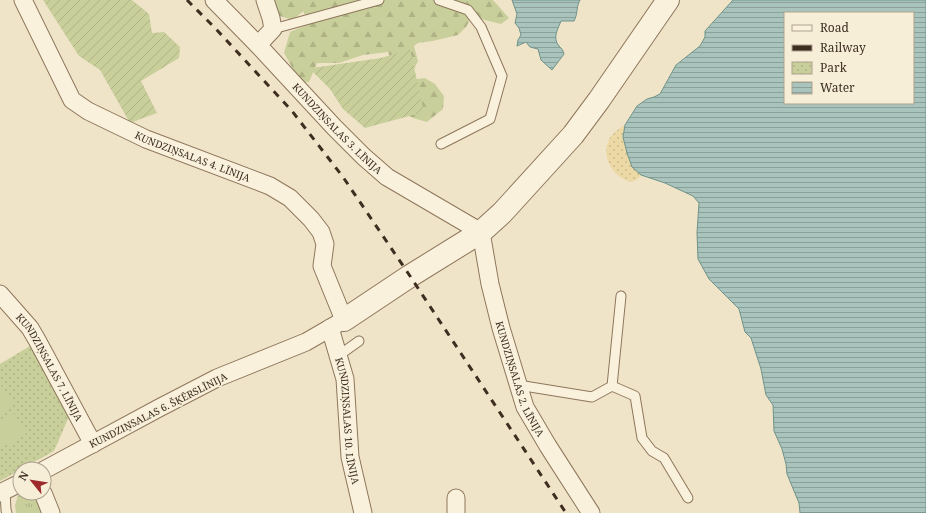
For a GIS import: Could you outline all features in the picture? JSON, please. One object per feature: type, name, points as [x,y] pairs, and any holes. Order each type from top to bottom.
[{"type":"street","name":"KUNDZIŅSALAS 4. LĪNIJA","points":[[23,0],[72,100],[88,111],[146,139],[270,186],[290,198],[306,214],[321,232],[325,244],[322,266],[337,306],[337,324]]},
{"type":"street","name":"KUNDZIŅSALAS 3. LĪNIJA","points":[[214,0],[334,127],[364,157],[387,177],[481,232]]},
{"type":"street","points":[[258,45],[273,29],[272,18],[265,0]]},
{"type":"street","name":"KUNDZIŅSALAS 6. ŠĶĒRSLĪNIJA","points":[[52,466],[217,378],[306,342],[337,324],[481,232],[502,214],[573,135],[668,0]]},
{"type":"street","name":"KUNDZIŅSALAS 2. LĪNIJA","points":[[481,232],[490,284],[501,328],[525,407],[591,513]]},
{"type":"street","name":"KUNDZIŅSALAS 7. LĪNIJA","points":[[0,294],[30,328],[93,444]]},
{"type":"street","name":"KUNDZIŅSALAS 10. LĪNIJA","points":[[337,324],[338,356],[345,379],[350,457],[363,513]]},
{"type":"street","points":[[46,501],[51,513]]},
{"type":"lane","points":[[273,29],[379,0]]},
{"type":"lane","points":[[439,0],[468,10],[480,27],[502,76],[490,119],[441,144]]},
{"type":"lane","points":[[612,386],[621,296]]},
{"type":"lane","points":[[338,356],[359,341]]},
{"type":"lane","points":[[518,385],[592,396],[612,386]]},
{"type":"lane","points":[[612,386],[635,396],[642,438],[652,451],[664,458],[688,498]]},
{"type":"lane","points":[[7,513],[8,489]]},
{"type":"green space","points":[[43,0],[132,0],[149,14],[152,33],[164,32],[180,47],[179,58],[141,81],[157,113],[130,123],[100,70],[79,56]]},
{"type":"green space","points":[[272,0],[493,0],[509,18],[501,24],[481,19],[470,20],[466,27],[458,35],[418,43],[414,46],[418,61],[409,80],[425,78],[435,84],[444,96],[443,109],[427,122],[413,118],[400,111],[394,68],[388,52],[363,55],[339,63],[317,63],[309,82],[298,82],[284,53],[290,32],[309,24],[303,11],[293,20],[280,16]]},
{"type":"green space","points":[[410,49],[424,112],[365,128],[343,109],[330,89],[313,72],[312,68],[381,58]]},
{"type":"green space","points":[[35,343],[71,412],[54,451],[36,461],[12,461],[12,474],[0,481],[0,364]]},
{"type":"green space","points":[[0,383],[13,406],[0,413]]},
{"type":"green space","points":[[13,412],[26,434],[0,449],[0,420]]},
{"type":"green space","points":[[16,501],[39,501],[43,513],[16,513]]},
{"type":"sand","points":[[625,125],[623,137],[632,167],[641,175],[632,182],[616,174],[609,163],[606,150],[610,137]]},
{"type":"water","points":[[512,0],[580,0],[574,21],[561,21],[558,27],[556,40],[564,54],[552,70],[541,60],[538,49],[530,47],[526,42],[517,46],[521,35],[519,28],[515,23],[517,14]]},
{"type":"water","points":[[733,0],[926,0],[926,513],[800,513],[799,503],[787,474],[782,449],[774,431],[773,405],[766,395],[761,369],[751,338],[745,332],[739,309],[709,279],[698,259],[697,233],[699,203],[693,196],[665,183],[641,175],[632,167],[623,137],[625,125],[637,106],[647,99],[660,94],[676,65],[700,46],[705,37],[705,31]]},
{"type":"railway","points":[[187,0],[292,111],[343,177],[566,513]]}]
